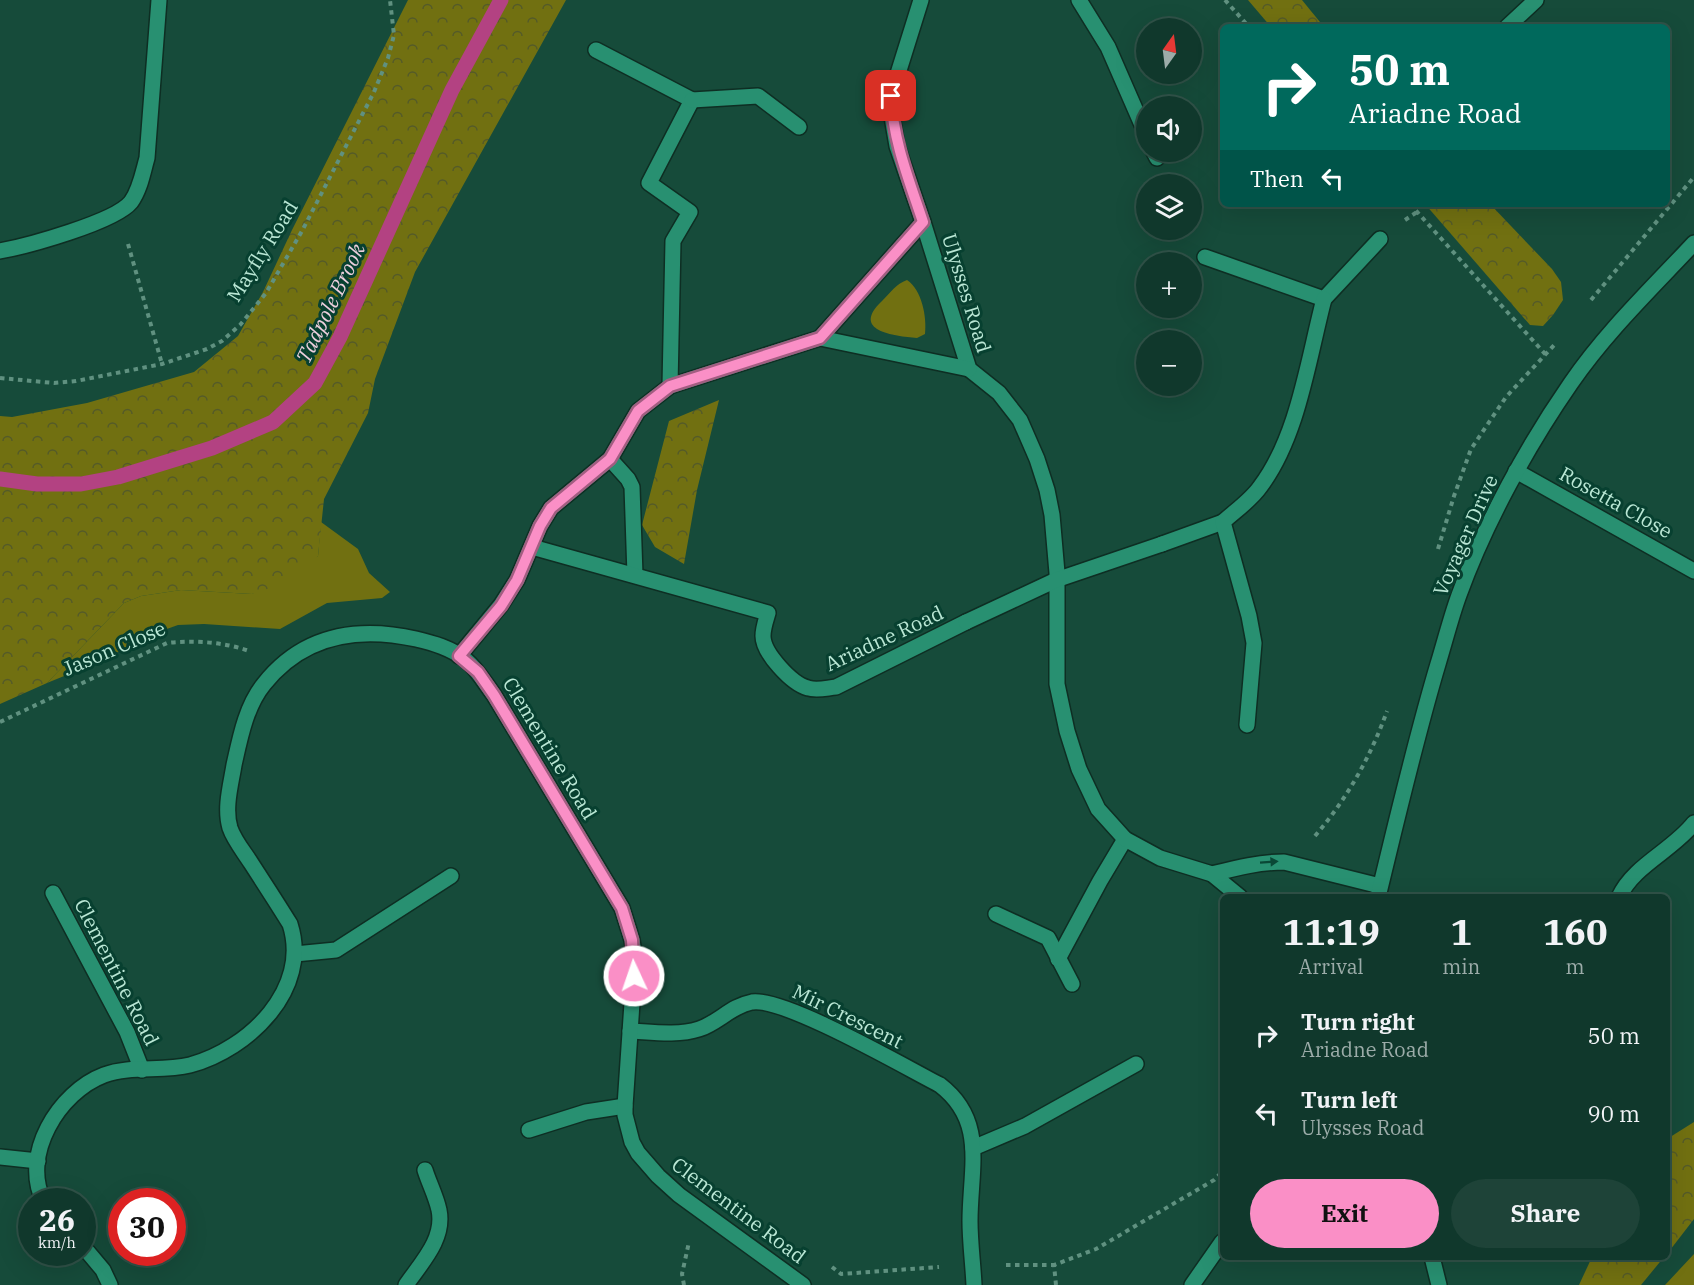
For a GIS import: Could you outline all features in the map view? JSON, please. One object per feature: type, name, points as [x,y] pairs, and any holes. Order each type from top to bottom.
[{"type":"street","points":[[0,251],[92,225],[118,212],[131,202],[137,191],[147,158],[159,0]]},
{"type":"street","name":"Ulysses Road","points":[[921,0],[891,96],[897,146],[969,369],[999,393],[1020,420],[1047,490],[1052,514],[1056,580],[1057,684],[1066,731],[1079,770],[1098,809],[1125,839],[1161,858],[1212,874],[1236,894]]},
{"type":"street","points":[[1079,0],[1108,47],[1136,111]]},
{"type":"street","points":[[1510,24],[1536,0]]},
{"type":"street","points":[[597,50],[692,100],[758,96],[799,127]]},
{"type":"street","points":[[670,386],[673,241],[690,212],[649,183],[692,100]]},
{"type":"street","points":[[820,338],[923,222]]},
{"type":"street","points":[[1056,580],[1223,522],[1259,489],[1279,458],[1290,435],[1323,299],[1380,239]]},
{"type":"street","name":"Voyager Drive","points":[[1379,891],[1425,708],[1459,595],[1489,526],[1516,471],[1572,382],[1608,337],[1694,243]]},
{"type":"street","points":[[1205,257],[1323,299]]},
{"type":"street","points":[[459,656],[501,606],[517,580],[551,508],[610,459],[638,411],[670,386],[820,338],[969,369]]},
{"type":"street","points":[[610,459],[632,487],[636,575]]},
{"type":"street","name":"Rosetta Close","points":[[1516,471],[1691,564]]},
{"type":"street","points":[[1223,522],[1249,616],[1254,643],[1247,725]]},
{"type":"street","name":"Ariadne Road","points":[[532,547],[768,613],[763,638],[774,661],[804,688],[817,690],[836,687],[1056,580]]},
{"type":"street","name":"Clementine Road","points":[[39,1188],[38,1161],[46,1128],[67,1101],[103,1076],[124,1070],[169,1069],[192,1064],[242,1039],[263,1022],[278,1004],[292,969],[295,937],[290,924],[230,828],[229,795],[237,751],[253,700],[264,684],[283,666],[297,655],[335,637],[354,633],[380,633],[432,643],[459,656],[478,672],[622,908],[632,940],[634,959],[625,1106],[630,1136],[638,1153],[658,1176],[703,1213],[803,1285]]},
{"type":"street","points":[[1621,894],[1630,878],[1671,846],[1694,823]]},
{"type":"street","points":[[1058,958],[1125,839]]},
{"type":"street","points":[[1212,874],[1243,866],[1284,862],[1379,891]]},
{"type":"street","points":[[295,954],[336,950],[451,876]]},
{"type":"street","name":"Clementine Road","points":[[53,893],[128,1032],[142,1070]]},
{"type":"street","points":[[996,914],[1048,938],[1072,984]]},
{"type":"street","name":"Mir Crescent","points":[[630,1031],[691,1031],[707,1026],[740,1005],[759,1002],[778,1005],[870,1048],[940,1085],[953,1095],[963,1108],[969,1122],[973,1148],[970,1224],[974,1285]]},
{"type":"street","points":[[973,1148],[1025,1126],[1136,1064]]},
{"type":"street","points":[[529,1130],[586,1112],[625,1106]]},
{"type":"street","points":[[0,1156],[38,1161]]},
{"type":"street","points":[[406,1285],[438,1237],[440,1225],[439,1210],[424,1170]]},
{"type":"street","points":[[1192,1285],[1220,1245]]},
{"type":"street","points":[[1433,1260],[1439,1285]]},
{"type":"street","points":[[96,1262],[110,1285]]},
{"type":"path","name":"Mayfly Road","points":[[0,378],[54,383],[76,381],[162,363],[207,349],[222,341],[240,325],[266,293],[302,231],[374,92],[394,35],[390,0]]},
{"type":"path","points":[[1224,0],[1247,24]]},
{"type":"path","points":[[1413,207],[1572,382]]},
{"type":"path","points":[[118,212],[162,363]]},
{"type":"path","name":"Jason Close","points":[[0,722],[167,643],[185,641],[212,643],[244,649],[283,666]]},
{"type":"path","points":[[824,1262],[841,1274],[973,1265],[1054,1265],[1096,1249],[1214,1180],[1220,1174]]},
{"type":"path","points":[[684,1285],[682,1274],[691,1230],[703,1213]]},
{"type":"path","points":[[1054,1265],[1056,1285]]},
{"type":"green space","points":[[408,0],[566,0],[415,272],[375,379],[368,413],[324,499],[318,556],[292,581],[252,594],[181,590],[141,596],[124,603],[47,683],[0,704],[0,416],[12,417],[87,403],[194,372],[238,336],[263,292]]},
{"type":"green space","points":[[1248,0],[1302,0],[1322,24],[1268,24]]},
{"type":"green space","points":[[1428,207],[1493,207],[1552,269],[1561,282],[1563,300],[1543,326],[1530,325]]},
{"type":"green space","points":[[907,280],[920,297],[924,312],[925,334],[917,338],[897,336],[879,330],[873,325],[871,319],[873,311],[882,301],[896,286]]},
{"type":"green space","points":[[719,400],[697,490],[684,564],[655,547],[642,525],[669,421]]},
{"type":"green space","points":[[321,522],[358,549],[369,573],[390,592],[382,598],[327,603],[280,629],[204,624],[178,625],[150,635],[101,661],[47,683],[124,603],[141,596],[181,590],[252,594],[318,556]]},
{"type":"green space","points":[[1694,1122],[1694,1219],[1670,1250],[1670,1137]]},
{"type":"green space","points":[[1694,1254],[1694,1285],[1665,1285]]},
{"type":"green space","points":[[1591,1260],[1662,1260],[1641,1285],[1579,1285]]},
{"type":"waterway","name":"Tadpole Brook","points":[[0,479],[37,484],[81,484],[118,477],[212,448],[273,422],[315,383],[340,337],[452,90],[501,0]]},
{"type":"route","points":[[634,976],[632,940],[622,908],[494,695],[478,672],[459,656],[501,606],[517,580],[540,526],[551,508],[610,459],[638,411],[670,386],[820,338],[923,222],[897,146],[891,96]]}]
